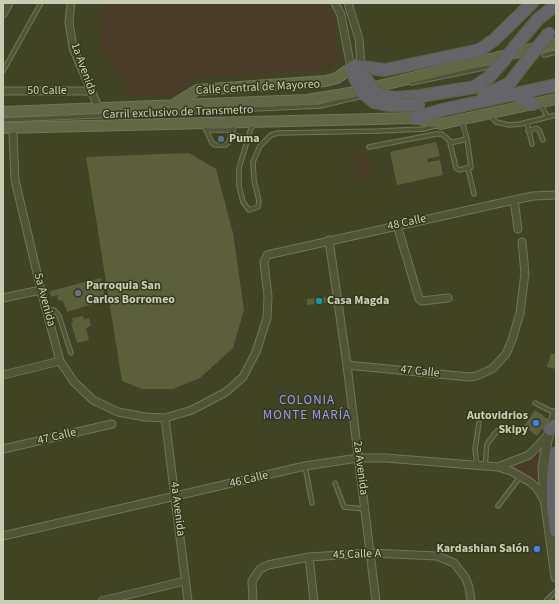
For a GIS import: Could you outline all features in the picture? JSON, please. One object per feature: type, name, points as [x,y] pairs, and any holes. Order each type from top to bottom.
[{"type":"highway","points":[[357,71],[385,70],[480,50],[494,40],[532,3]]},
{"type":"highway","points":[[357,71],[375,92],[386,97],[392,93],[425,95],[475,86],[499,65],[538,19],[556,5]]},
{"type":"highway","points":[[471,104],[486,94],[509,84],[552,30]]},
{"type":"highway","points":[[357,71],[364,94],[374,102],[388,105],[419,104],[442,110]]},
{"type":"highway","points":[[415,118],[442,110],[556,85]]},
{"type":"highway","points":[[514,94],[536,103]]},
{"type":"highway","points":[[556,453],[553,478],[553,506],[556,531]]},
{"type":"main road","name":"Calle Central de Mayoreo","points":[[3,112],[99,110],[320,98],[499,65],[556,43]]},
{"type":"main road","points":[[172,106],[197,90],[326,81],[357,71]]},
{"type":"main road","points":[[3,128],[204,126],[233,128],[257,120],[358,120],[415,118],[441,124],[556,99]]},
{"type":"street","points":[[3,14],[9,3]]},
{"type":"street","name":"1a Avenida","points":[[71,3],[69,22],[73,48],[99,110]]},
{"type":"street","points":[[335,3],[341,15],[357,71]]},
{"type":"street","points":[[348,3],[360,39],[357,71]]},
{"type":"street","name":"50 Calle","points":[[3,91],[90,91]]},
{"type":"street","name":"5a Avenida","points":[[13,134],[15,180],[41,290],[60,361],[74,382],[93,400],[118,412],[145,417],[165,418]]},
{"type":"street","name":"48 Calle","points":[[165,418],[192,410],[226,392],[243,377],[252,362],[265,326],[268,298],[264,262],[267,255],[328,240],[533,196],[556,195]]},
{"type":"street","points":[[514,200],[518,228]]},
{"type":"street","points":[[397,225],[418,299],[422,301],[448,298]]},
{"type":"street","name":"2a Avenida","points":[[328,240],[347,365],[365,509],[371,571],[376,601]]},
{"type":"street","name":"47 Calle","points":[[347,365],[468,377],[476,376],[492,369],[506,354],[520,313],[525,273],[522,242]]},
{"type":"street","points":[[3,298],[41,290]]},
{"type":"street","points":[[3,374],[60,361]]},
{"type":"street","points":[[556,413],[543,469],[546,506],[556,577]]},
{"type":"street","name":"4a Avenida","points":[[165,418],[188,601]]},
{"type":"street","name":"47 Calle","points":[[3,449],[112,424]]},
{"type":"street","name":"46 Calle","points":[[498,467],[529,455],[542,443],[552,429]]},
{"type":"street","name":"46 Calle","points":[[3,536],[305,466],[358,458],[386,458],[498,467],[520,476],[536,487],[546,506]]},
{"type":"street","name":"45 Calle A","points":[[253,601],[251,589],[254,575],[268,565],[309,557],[370,553],[437,556],[454,563],[460,569],[469,587],[472,601]]},
{"type":"street","points":[[309,557],[314,601]]},
{"type":"street","points":[[102,601],[185,581]]},
{"type":"lane","points":[[3,71],[41,3]]},
{"type":"lane","points":[[544,55],[556,52]]},
{"type":"lane","name":"Carril exclusivo de Transmetro","points":[[3,120],[320,106],[352,99],[392,93]]},
{"type":"lane","points":[[536,103],[542,108],[547,116]]},
{"type":"lane","points":[[489,114],[492,119],[502,124],[527,122],[556,115]]},
{"type":"lane","points":[[257,120],[251,128],[239,168],[239,186],[243,202],[249,210],[254,210],[258,207],[259,201],[254,180],[254,162],[260,146],[271,135],[278,133],[424,129],[441,124]]},
{"type":"lane","points":[[462,120],[471,164],[468,169],[474,194]]},
{"type":"lane","points":[[527,122],[532,144]]},
{"type":"lane","points":[[204,126],[212,143],[215,145],[224,145],[229,142],[233,128],[248,139]]},
{"type":"lane","points":[[528,131],[536,128],[539,130],[543,140]]},
{"type":"lane","points":[[369,147],[442,134],[451,142],[450,144],[456,168],[459,170],[468,169]]},
{"type":"lane","points":[[451,142],[466,139]]},
{"type":"lane","points":[[46,310],[54,310],[59,316],[71,353]]},
{"type":"lane","points":[[535,403],[556,413]]},
{"type":"lane","points":[[477,465],[475,449],[480,423]]},
{"type":"lane","points":[[485,466],[487,444],[496,432],[503,427]]},
{"type":"lane","points":[[305,466],[312,503]]},
{"type":"lane","points":[[498,506],[520,476]]},
{"type":"lane","points":[[334,483],[344,507],[365,509]]},
{"type":"lane","points":[[546,601],[556,591]]},
{"type":"shaded area","points":[[104,3],[324,3],[333,14],[340,59],[328,69],[197,78],[173,96],[131,97],[100,45]]},
{"type":"shaded area","points":[[367,153],[372,179],[358,182],[352,157]]},
{"type":"shaded area","points":[[543,444],[542,493],[498,467]]},
{"type":"building","points":[[436,142],[440,156],[427,159],[428,162],[440,160],[443,175],[397,185],[390,152]]},
{"type":"building","points":[[189,153],[216,169],[233,233],[244,310],[233,348],[200,378],[173,389],[142,389],[122,381],[86,157]]},
{"type":"building","name":"Parroquia San Carlos Borromeo","points":[[101,278],[106,300],[67,312],[63,301],[58,300],[57,295],[51,297],[50,291]]},
{"type":"building","name":"Casa Magda","points":[[330,297],[331,302],[307,305],[307,299]]},
{"type":"building","points":[[83,316],[84,319],[89,318],[91,326],[86,328],[89,340],[77,343],[71,323],[73,322],[72,318]]},
{"type":"building","points":[[551,353],[556,355],[556,369],[547,367]]},
{"type":"building","name":"Autovidrios Skipy","points":[[535,410],[549,420],[537,436],[524,426]]},
{"type":"place","name":"Puma","points":[[221,139]]},
{"type":"place","name":"Parroquia San Carlos Borromeo","points":[[78,293]]},
{"type":"place","name":"Casa Magda","points":[[319,301]]},
{"type":"place","name":"Autovidrios Skipy","points":[[536,423]]},
{"type":"place","name":"Kardashian Salón","points":[[537,549]]},
{"type":"district","name":"COLONIA MONTE MARÍA","points":[[307,408]]}]
